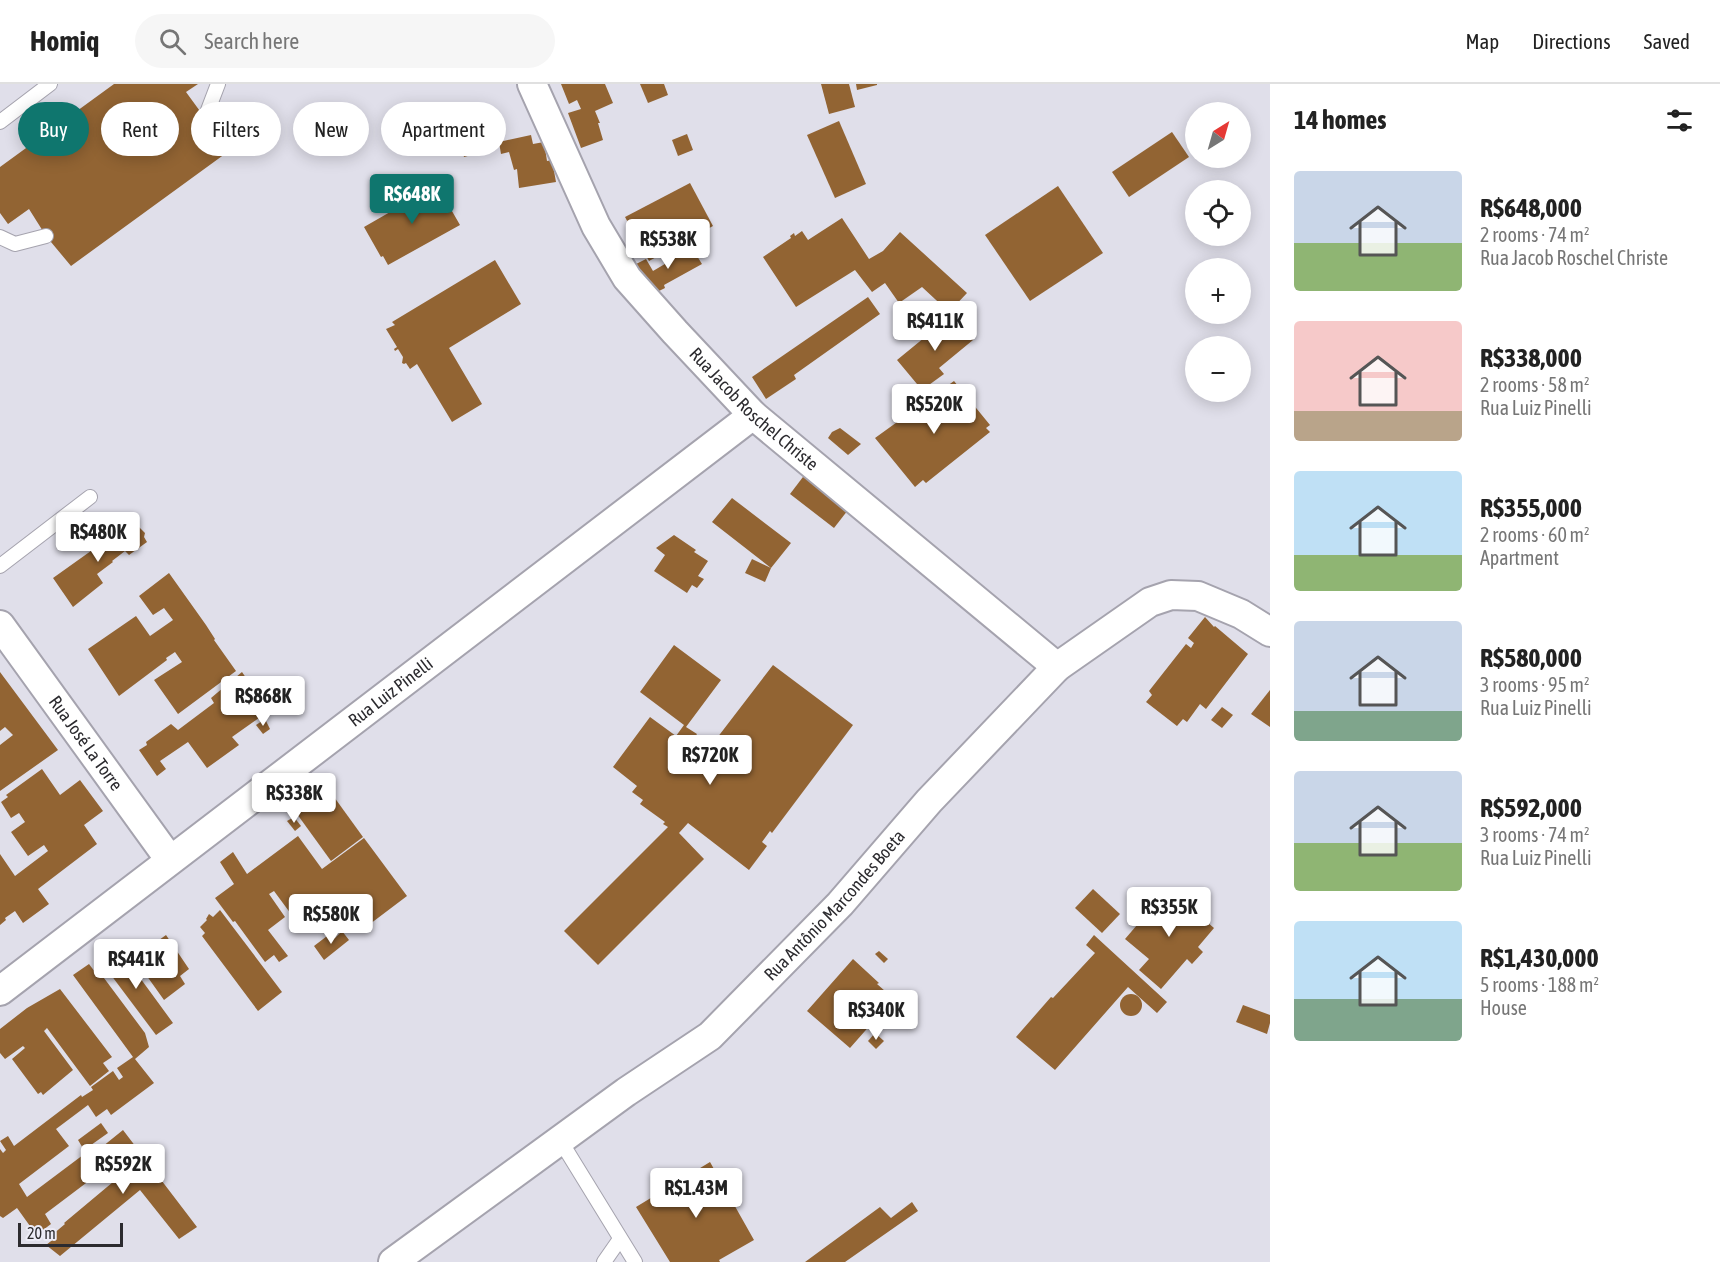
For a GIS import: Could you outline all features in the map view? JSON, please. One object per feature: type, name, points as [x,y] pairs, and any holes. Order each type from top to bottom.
[{"type":"street","name":"Rua Jacob Roschel Christe","points":[[532,84],[596,226],[627,278],[753,415],[1057,667]]},
{"type":"street","name":"Rua Luiz Pinelli","points":[[0,991],[753,415]]},
{"type":"street","name":"Rua Antônio Marcondes Boeta","points":[[393,1262],[626,1092],[710,1036],[840,904],[929,801],[1057,667],[1150,603],[1171,595],[1198,596],[1241,614],[1270,632]]},
{"type":"street","name":"Rua José La Torre","points":[[0,625],[170,860]]},
{"type":"lane","points":[[0,122],[50,84]]},
{"type":"lane","points":[[211,102],[218,84]]},
{"type":"lane","points":[[0,237],[15,244],[46,236]]},
{"type":"lane","points":[[0,566],[90,497]]},
{"type":"lane","points":[[560,1140],[635,1262]]},
{"type":"lane","points":[[604,1262],[620,1239]]},
{"type":"building","points":[[114,84],[198,84],[186,92],[193,102],[191,102],[191,156],[222,156],[71,266],[46,236],[29,209],[8,224],[0,213],[0,167],[18,154],[18,156],[89,156],[89,102]]},
{"type":"building","points":[[561,84],[605,84],[613,103],[595,111],[603,140],[581,148],[568,113],[581,109],[577,100],[569,104]]},
{"type":"building","points":[[640,84],[664,84],[668,95],[648,103]]},
{"type":"building","points":[[821,84],[849,84],[855,107],[829,114]]},
{"type":"building","points":[[856,84],[877,84],[877,85],[857,90]]},
{"type":"building","points":[[839,121],[866,184],[835,198],[807,135]]},
{"type":"building","points":[[1172,132],[1185,151],[1185,160],[1129,197],[1112,172]]},
{"type":"building","points":[[687,134],[693,150],[678,156],[672,140]]},
{"type":"building","points":[[531,135],[533,144],[544,142],[547,161],[552,160],[556,182],[519,188],[517,169],[514,170],[509,152],[506,153],[506,140]]},
{"type":"building","points":[[690,183],[713,226],[649,261],[625,217]]},
{"type":"building","points":[[437,185],[460,225],[388,265],[364,227]]},
{"type":"building","points":[[1058,186],[1103,253],[1030,301],[985,235]]},
{"type":"building","points":[[842,218],[869,259],[883,251],[900,232],[967,293],[949,312],[922,287],[899,303],[885,283],[872,292],[855,270],[796,307],[763,257],[791,238],[790,236],[794,233],[795,236],[802,231],[808,240]]},
{"type":"building","points":[[692,248],[702,264],[664,285],[665,288],[655,293],[634,265],[646,259],[653,271]]},
{"type":"building","points":[[495,260],[521,304],[449,348],[482,404],[452,422],[417,364],[410,369],[406,363],[402,363],[403,357],[398,349],[395,351],[397,347],[386,329],[395,325],[392,322]]},
{"type":"building","points":[[868,297],[880,314],[794,375],[796,379],[766,399],[752,377]]},
{"type":"building","points":[[952,315],[973,340],[939,368],[944,374],[922,390],[897,360]]},
{"type":"building","points":[[954,381],[990,425],[986,428],[990,432],[926,483],[923,480],[915,487],[875,438]]},
{"type":"building","points":[[840,428],[861,444],[848,455],[828,438],[832,432]]},
{"type":"building","points":[[806,473],[848,510],[834,528],[790,494]]},
{"type":"building","points":[[732,498],[791,543],[771,568],[712,522]]},
{"type":"building","points":[[133,521],[145,533],[144,537],[147,542],[129,555],[125,551],[97,574],[103,583],[73,607],[53,578]]},
{"type":"building","points":[[674,535],[708,561],[698,576],[704,579],[697,588],[692,585],[687,593],[654,571],[665,555],[656,548]]},
{"type":"building","points":[[752,559],[771,568],[765,582],[745,573]]},
{"type":"building","points":[[169,573],[236,671],[178,714],[154,680],[182,662],[175,652],[119,696],[88,649],[136,616],[150,636],[173,620],[164,608],[153,615],[139,596]]},
{"type":"building","points":[[1205,617],[1248,654],[1206,709],[1200,704],[1187,722],[1183,719],[1177,726],[1146,702],[1152,695],[1149,691],[1186,644],[1191,648],[1194,643],[1188,638]]},
{"type":"building","points":[[674,645],[721,680],[686,727],[697,734],[686,751],[679,756],[694,768],[773,665],[853,725],[772,833],[770,831],[762,842],[767,846],[749,870],[688,823],[679,833],[704,859],[598,965],[564,931],[668,827],[663,824],[665,822],[640,804],[643,800],[632,792],[637,786],[613,767],[650,717],[676,736],[684,725],[640,692]]},
{"type":"building","points":[[0,672],[58,750],[0,791],[0,745],[13,735],[5,727],[0,731]]},
{"type":"building","points":[[242,672],[255,691],[249,695],[263,715],[232,737],[239,745],[207,768],[188,742],[160,761],[166,769],[157,776],[139,750],[171,724],[178,730],[214,703],[211,698]]},
{"type":"building","points":[[1270,690],[1270,727],[1251,714]]},
{"type":"building","points":[[1222,707],[1233,715],[1222,728],[1211,720]]},
{"type":"building","points":[[265,719],[270,729],[263,734],[256,725]]},
{"type":"building","points":[[42,769],[60,795],[80,780],[103,811],[84,825],[97,844],[38,889],[49,904],[23,923],[15,911],[0,925],[0,854],[15,876],[48,851],[44,845],[28,856],[11,832],[25,822],[19,813],[11,818],[1,802],[8,797],[6,795]]},
{"type":"building","points":[[329,790],[363,837],[331,861],[297,814]]},
{"type":"building","points":[[294,817],[301,826],[295,831],[287,821]]},
{"type":"building","points":[[298,836],[322,869],[364,838],[407,896],[366,927],[347,902],[305,933],[274,891],[269,894],[285,917],[268,930],[288,956],[279,962],[274,955],[265,962],[215,898],[234,884],[220,862],[233,852],[247,874]]},
{"type":"building","points":[[1093,889],[1120,914],[1102,933],[1075,908]]},
{"type":"building","points":[[1168,889],[1214,928],[1198,947],[1203,952],[1192,964],[1187,959],[1161,989],[1139,970],[1149,959],[1125,939]]},
{"type":"building","points":[[220,910],[282,992],[258,1011],[202,936],[205,933],[200,927],[209,914],[213,917]]},
{"type":"building","points":[[342,931],[349,940],[324,960],[314,946],[331,933],[335,938]]},
{"type":"building","points":[[166,935],[189,969],[180,976],[185,984],[164,1000],[134,958]]},
{"type":"building","points":[[1094,935],[1167,1002],[1157,1013],[1128,987],[1055,1070],[1016,1037],[1051,997],[1053,998],[1095,953],[1086,945]]},
{"type":"building","points":[[116,945],[173,1023],[156,1035],[105,967],[108,965],[101,955]]},
{"type":"building","points":[[879,951],[888,959],[884,963],[875,954]]},
{"type":"building","points":[[853,959],[885,991],[879,997],[887,1006],[850,1048],[807,1011]]},
{"type":"building","points":[[89,964],[95,972],[98,970],[145,1033],[149,1047],[135,1059],[154,1083],[111,1115],[107,1109],[96,1117],[88,1105],[56,1129],[69,1146],[19,1184],[27,1197],[83,1155],[98,1174],[45,1214],[51,1224],[35,1233],[17,1208],[3,1218],[0,1216],[0,1149],[3,1153],[6,1150],[0,1141],[8,1136],[14,1146],[81,1095],[82,1097],[93,1090],[91,1087],[113,1071],[119,1080],[123,1077],[117,1068],[133,1057],[73,975]]},
{"type":"building","points":[[60,989],[112,1057],[103,1063],[109,1071],[90,1086],[47,1028],[44,1031],[73,1070],[43,1095],[41,1092],[38,1094],[12,1059],[25,1048],[23,1046],[5,1059],[0,1053],[0,1029],[27,1008]]},
{"type":"building","points":[[1131,994],[1139,997],[1142,1005],[1139,1013],[1131,1016],[1123,1013],[1120,1005],[1123,997]]},
{"type":"building","points":[[1243,1005],[1270,1015],[1267,1034],[1236,1022]]},
{"type":"building","points":[[875,1033],[884,1041],[876,1049],[868,1041]]},
{"type":"building","points":[[101,1123],[108,1133],[84,1150],[78,1140]]},
{"type":"building","points":[[123,1130],[197,1227],[179,1239],[140,1190],[60,1256],[46,1245],[55,1238],[52,1235],[64,1223],[113,1182],[92,1155]]},
{"type":"building","points":[[710,1162],[754,1240],[719,1260],[720,1262],[670,1262],[636,1207]]},
{"type":"building","points":[[912,1202],[918,1211],[845,1262],[805,1262],[880,1207],[891,1218]]}]
